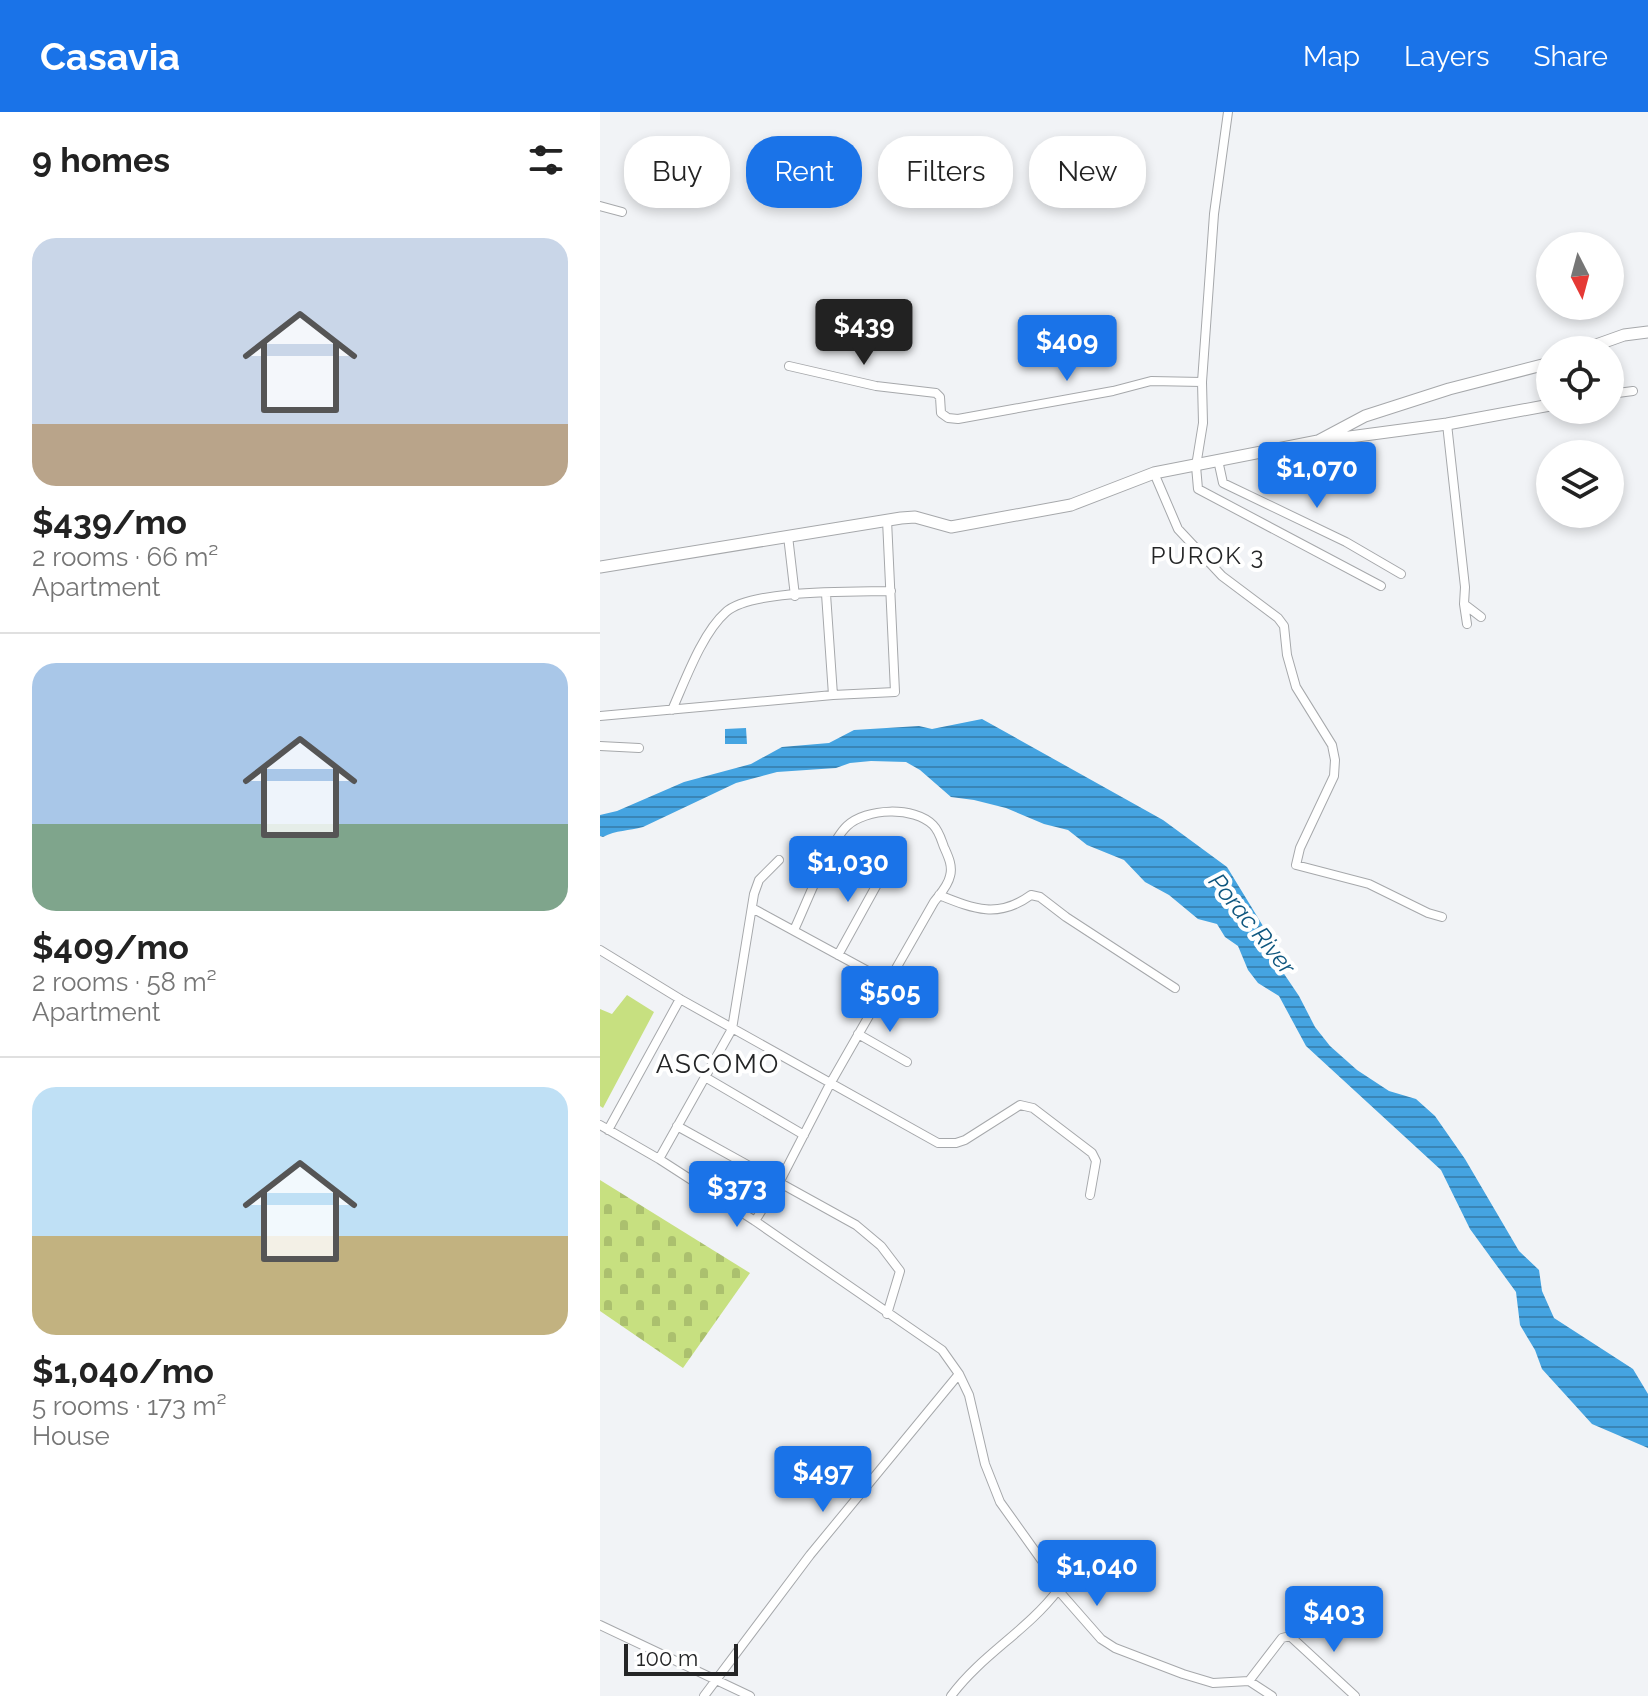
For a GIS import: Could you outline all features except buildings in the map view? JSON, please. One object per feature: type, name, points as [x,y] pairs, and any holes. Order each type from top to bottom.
[{"type":"street","points":[[1228,112],[1214,214],[1202,382],[1203,423],[1196,466],[1198,489],[1381,586]]},
{"type":"street","points":[[600,206],[622,212]]},
{"type":"street","points":[[1621,336],[1648,332]]},
{"type":"street","points":[[789,366],[876,386],[936,393],[940,397],[941,413],[958,419],[1113,391],[1151,381],[1202,382]]},
{"type":"street","points":[[1318,441],[1365,416],[1449,389],[1536,367]]},
{"type":"street","points":[[1624,392],[1633,391]]},
{"type":"street","points":[[600,567],[887,520],[915,517],[941,526],[968,525],[1071,505],[1154,473],[1318,441],[1447,424],[1536,408]]},
{"type":"street","points":[[1447,424],[1467,624]]},
{"type":"street","points":[[1218,460],[1223,483],[1346,542],[1401,574]]},
{"type":"street","points":[[1154,473],[1178,529],[1222,576],[1278,618],[1284,626],[1287,655],[1296,687],[1332,745],[1334,776],[1300,848],[1296,865],[1369,884],[1442,917]]},
{"type":"street","points":[[600,716],[895,692],[887,520]]},
{"type":"street","points":[[788,536],[795,596]]},
{"type":"street","points":[[672,710],[706,640],[723,614],[741,603],[768,597],[891,591]]},
{"type":"street","points":[[826,594],[833,695]]},
{"type":"street","points":[[1464,604],[1481,617]]},
{"type":"street","points":[[600,746],[639,748]]},
{"type":"street","points":[[755,1221],[780,1181],[858,1034],[951,876],[951,867],[937,830],[922,818],[894,811],[858,817],[838,837],[794,930]]},
{"type":"street","points":[[659,1159],[732,1029],[759,880],[779,860]]},
{"type":"street","points":[[838,955],[886,868]]},
{"type":"street","points":[[939,895],[992,911],[1021,903],[1031,895],[1040,897],[1175,988]]},
{"type":"street","points":[[752,908],[888,982]]},
{"type":"street","points":[[600,950],[732,1029],[938,1143],[965,1140],[1020,1105],[1026,1106],[1078,1140],[1092,1153],[1096,1161],[1090,1195]]},
{"type":"street","points":[[680,999],[604,1128],[659,1159],[755,1221],[942,1350],[959,1374],[975,1411],[985,1464],[1000,1502],[1045,1565],[1058,1590],[1101,1639],[1115,1648],[1213,1683],[1249,1681],[1272,1696]]},
{"type":"street","points":[[858,1034],[907,1062]]},
{"type":"street","points":[[705,1077],[804,1135]]},
{"type":"street","points":[[677,1126],[856,1225],[881,1246],[900,1271],[887,1314]]},
{"type":"street","points":[[704,1696],[810,1555],[959,1374]]},
{"type":"street","points":[[951,1696],[965,1677],[1012,1637],[1058,1590]]},
{"type":"street","points":[[600,1625],[750,1696]]},
{"type":"street","points":[[1249,1681],[1282,1638],[1290,1636],[1355,1696]]},
{"type":"green space","points":[[627,995],[654,1012],[603,1108],[600,1106],[600,1009],[612,1014]]},
{"type":"green space","points":[[600,1180],[750,1273],[683,1368],[600,1311]]},
{"type":"water","name":"Porac River","points":[[982,719],[1163,820],[1227,867],[1263,926],[1274,959],[1330,1046],[1357,1070],[1389,1091],[1416,1099],[1435,1116],[1465,1159],[1519,1251],[1539,1270],[1542,1291],[1554,1318],[1633,1369],[1648,1394],[1648,1448],[1592,1424],[1542,1369],[1520,1325],[1516,1292],[1470,1229],[1441,1170],[1306,1046],[1279,996],[1258,983],[1248,970],[1238,946],[1225,937],[1217,924],[1198,919],[1169,895],[1145,882],[1124,860],[1087,845],[1068,830],[1006,808],[951,797],[906,762],[871,761],[836,768],[777,772],[736,783],[643,827],[600,836],[600,815],[617,811],[684,782],[751,764],[782,747],[829,743],[854,730],[919,726],[932,729]]},
{"type":"water","points":[[746,728],[747,744],[725,744],[725,729]]},
{"type":"district","name":"PUROK 3","points":[[1208,556]]},
{"type":"district","name":"ASCOMO","points":[[718,1064]]}]
